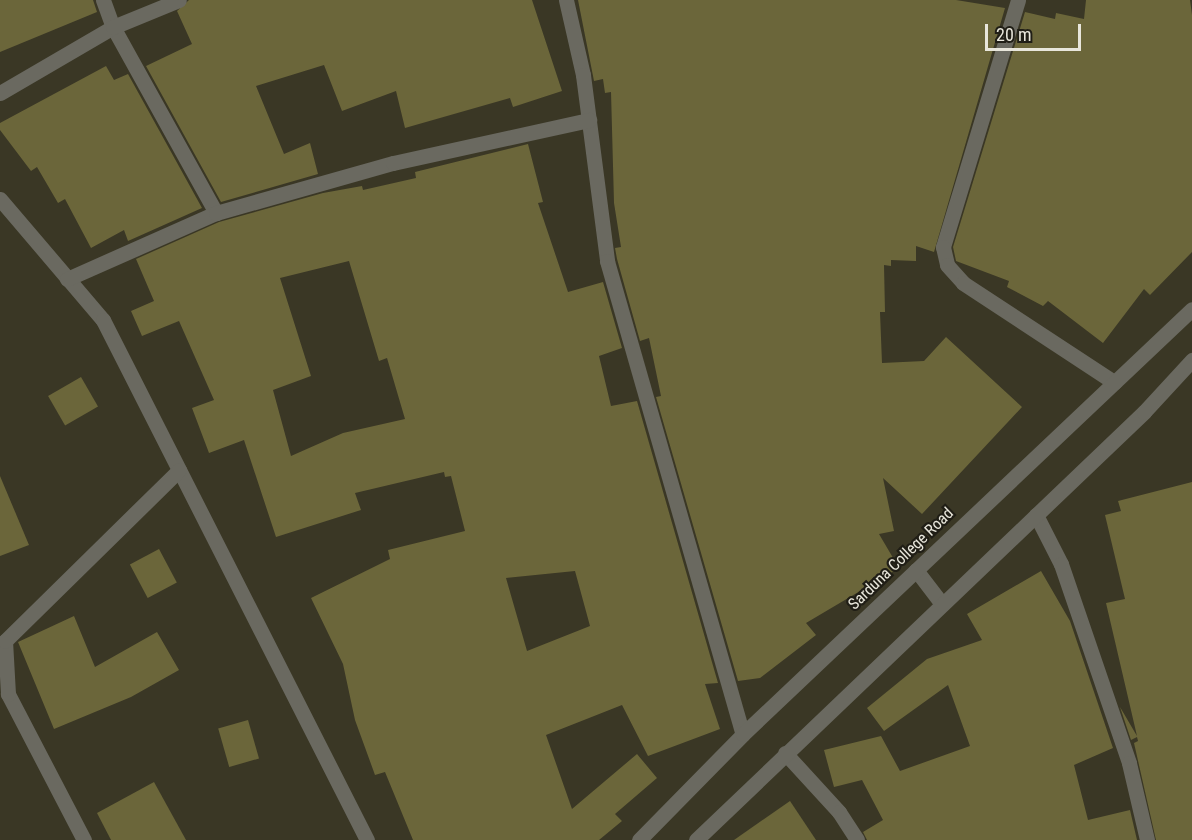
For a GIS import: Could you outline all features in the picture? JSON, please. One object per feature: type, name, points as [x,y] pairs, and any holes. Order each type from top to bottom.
[{"type":"street","points":[[103,0],[113,27],[216,213]]},
{"type":"street","points":[[0,93],[113,27],[179,0]]},
{"type":"street","points":[[566,0],[589,120],[607,261],[743,734]]},
{"type":"street","points":[[1018,0],[943,247],[947,265],[963,283],[1114,382]]},
{"type":"street","points":[[67,279],[216,213],[393,163],[589,120]]},
{"type":"street","points":[[0,199],[103,320],[367,840]]},
{"type":"street","name":"Sarduna College Road","points":[[639,840],[743,734],[1192,309]]},
{"type":"street","points":[[696,840],[784,753],[1144,412],[1192,360]]},
{"type":"street","points":[[84,840],[8,694],[5,641],[179,470]]},
{"type":"street","points":[[1036,515],[1061,564],[1126,752],[1147,840]]},
{"type":"street","points":[[916,570],[942,604]]},
{"type":"street","points":[[784,753],[839,812],[857,840]]},
{"type":"building","points":[[0,0],[93,0],[97,12],[0,52]]},
{"type":"building","points":[[189,0],[532,0],[562,91],[513,107],[510,98],[405,128],[396,91],[342,111],[324,65],[256,86],[284,154],[310,143],[318,174],[221,202],[146,66],[192,44],[177,11]]},
{"type":"building","points":[[578,0],[956,0],[1005,8],[934,252],[916,246],[916,261],[891,260],[891,266],[884,265],[885,312],[880,312],[882,363],[924,361],[946,337],[1022,407],[922,514],[883,478],[894,531],[879,534],[899,568],[806,623],[816,635],[760,678],[738,681],[656,397],[661,396],[649,338],[640,341],[617,259],[615,248],[621,247],[614,203],[611,92],[605,93],[603,79],[594,81]]},
{"type":"building","points":[[1086,0],[1190,0],[1192,15],[1192,252],[1150,295],[1144,289],[1103,343],[1048,301],[1043,306],[1007,287],[1009,281],[956,261],[953,247],[1025,12],[1055,19],[1056,13],[1084,19]]},
{"type":"building","points":[[106,66],[114,80],[128,74],[202,208],[128,241],[124,230],[91,248],[65,199],[58,203],[37,167],[31,171],[0,130],[0,123]]},
{"type":"building","points":[[528,144],[543,202],[538,203],[568,292],[603,282],[622,348],[599,356],[611,406],[637,401],[718,683],[705,684],[720,729],[648,756],[622,705],[546,735],[572,809],[637,754],[657,778],[615,814],[622,821],[599,840],[413,840],[385,772],[375,775],[355,720],[343,664],[311,598],[390,559],[388,550],[465,531],[451,476],[445,477],[444,472],[355,493],[361,510],[276,537],[244,440],[209,453],[192,408],[214,400],[179,321],[142,336],[131,311],[154,301],[136,259],[219,222],[323,193],[362,186],[363,190],[416,178],[415,172]],"holes":[[[349,261],[379,361],[387,358],[405,419],[343,433],[291,456],[273,390],[311,376],[280,278]],[[575,571],[590,626],[527,651],[506,578]]]},
{"type":"building","points":[[81,377],[98,406],[65,425],[48,396]]},
{"type":"building","points":[[0,476],[29,545],[0,556]]},
{"type":"building","points":[[1192,482],[1192,840],[1156,840],[1134,743],[1138,741],[1137,737],[1131,740],[1120,707],[1137,736],[1106,603],[1125,599],[1105,515],[1121,511],[1118,501]]},
{"type":"building","points":[[159,549],[177,583],[148,598],[130,564]]},
{"type":"building","points":[[1041,571],[1070,621],[1113,748],[1074,765],[1088,820],[1130,810],[1137,840],[867,840],[863,832],[883,820],[862,780],[834,787],[824,750],[881,736],[900,771],[970,746],[948,685],[884,731],[867,708],[927,659],[982,640],[967,614]]},
{"type":"building","points":[[74,616],[95,667],[157,632],[179,670],[131,697],[54,729],[18,642]]},
{"type":"building","points":[[248,720],[259,758],[229,767],[218,729]]},
{"type":"building","points":[[154,782],[186,840],[111,840],[97,813]]},
{"type":"building","points":[[790,801],[816,840],[734,840]]}]
